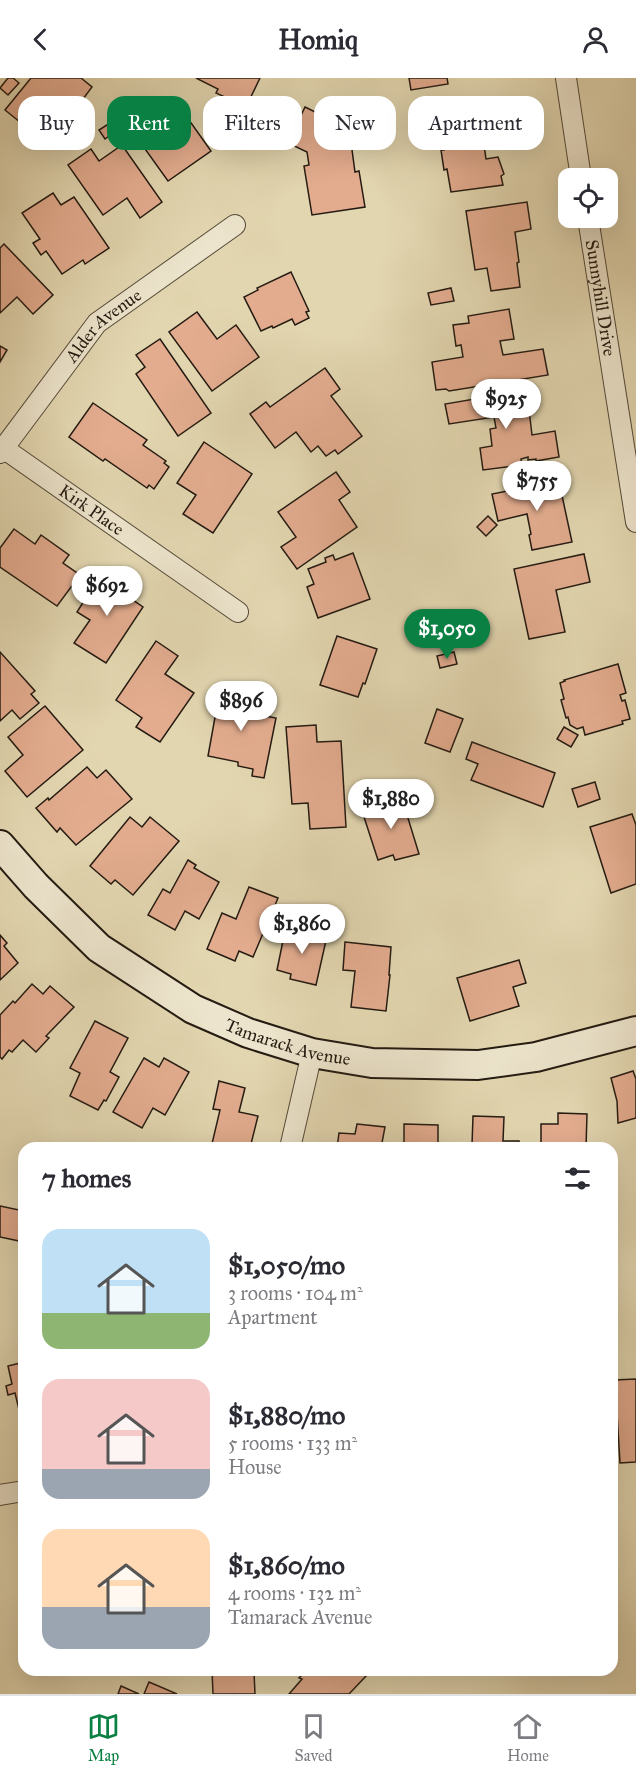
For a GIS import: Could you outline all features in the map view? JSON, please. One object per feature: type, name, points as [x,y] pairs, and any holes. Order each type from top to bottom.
[{"type":"main road","name":"Tamarack Avenue","points":[[0,845],[36,886],[99,948],[193,1009],[248,1033],[312,1053],[372,1063],[478,1065],[536,1057],[636,1031]]},
{"type":"street","points":[[566,78],[580,168]]},
{"type":"street","name":"Alder Avenue","points":[[2,451],[97,323],[235,225]]},
{"type":"street","name":"Sunnyhill Drive","points":[[590,228],[636,522]]},
{"type":"street","name":"Kirk Place","points":[[2,451],[238,612]]},
{"type":"street","points":[[291,1142],[312,1053]]},
{"type":"street","points":[[0,1495],[18,1492]]},
{"type":"building","points":[[8,78],[13,78],[19,83],[8,95],[0,88]]},
{"type":"building","points":[[31,78],[81,78],[92,87],[85,96],[18,96],[18,120],[5,110]]},
{"type":"building","points":[[196,78],[260,78],[251,96],[222,96],[216,93],[218,89]]},
{"type":"building","points":[[409,78],[447,78],[448,84],[411,90]]},
{"type":"building","points":[[305,107],[314,111],[314,150],[352,150],[355,172],[359,171],[365,207],[312,215],[304,166],[309,165],[307,152],[302,150],[302,113]]},
{"type":"building","points":[[191,123],[203,140],[203,150],[211,151],[168,181],[146,150],[191,150]]},
{"type":"building","points":[[107,125],[107,138],[105,139],[99,130]]},
{"type":"building","points":[[90,150],[99,161],[115,150],[126,150],[162,202],[140,218],[127,198],[103,215],[68,165]]},
{"type":"building","points":[[441,150],[485,150],[486,159],[498,157],[504,174],[501,176],[503,185],[451,192]]},
{"type":"building","points":[[53,193],[61,205],[74,197],[109,248],[85,264],[83,260],[62,274],[46,251],[41,255],[33,243],[40,239],[22,213]]},
{"type":"building","points":[[527,202],[531,229],[515,232],[520,287],[491,291],[487,268],[475,270],[466,211]]},
{"type":"building","points":[[4,244],[53,295],[33,314],[17,297],[0,313],[0,248]]},
{"type":"building","points":[[291,272],[309,311],[306,312],[309,318],[295,325],[292,319],[261,331],[244,297],[258,290],[257,288]]},
{"type":"building","points":[[451,288],[454,301],[431,305],[428,293]]},
{"type":"building","points":[[509,309],[514,339],[500,341],[503,355],[543,349],[548,375],[449,391],[436,390],[432,362],[463,357],[461,345],[456,346],[453,325],[469,323],[468,316]]},
{"type":"building","points":[[197,312],[217,339],[236,325],[259,357],[212,391],[169,332]]},
{"type":"building","points":[[160,339],[211,413],[178,436],[136,374],[145,367],[136,355]]},
{"type":"building","points":[[0,346],[7,350],[0,362]]},
{"type":"building","points":[[325,368],[340,389],[331,396],[362,436],[338,454],[335,450],[326,456],[318,446],[311,452],[296,432],[275,448],[250,414],[266,402],[270,407]]},
{"type":"building","points":[[527,393],[532,435],[555,431],[559,457],[536,461],[536,459],[528,460],[528,457],[521,459],[522,465],[483,470],[480,448],[492,446],[490,429],[496,428],[494,417],[449,424],[445,404],[498,395],[499,397]]},
{"type":"building","points":[[93,403],[147,440],[143,445],[166,461],[164,463],[169,467],[154,489],[149,485],[147,488],[69,437]]},
{"type":"building","points":[[204,442],[252,474],[213,533],[183,514],[196,495],[177,483]]},
{"type":"building","points":[[336,472],[350,492],[339,500],[357,527],[297,569],[281,547],[296,537],[278,512]]},
{"type":"building","points":[[558,477],[572,542],[532,550],[527,514],[498,521],[492,494]]},
{"type":"building","points":[[488,516],[497,525],[486,536],[477,527]]},
{"type":"building","points":[[14,529],[35,544],[41,535],[69,555],[63,563],[80,575],[57,606],[0,567],[0,548]]},
{"type":"building","points":[[353,553],[370,599],[318,618],[307,587],[314,584],[308,569],[326,562],[325,558],[333,555],[335,560]]},
{"type":"building","points":[[584,554],[590,582],[556,590],[565,632],[529,639],[514,569]]},
{"type":"building","points":[[102,572],[134,593],[130,598],[143,607],[106,663],[74,643],[90,620],[77,612]]},
{"type":"building","points":[[337,636],[377,649],[358,697],[320,685]]},
{"type":"building","points":[[156,641],[178,656],[165,674],[194,693],[160,742],[136,727],[142,718],[116,700]]},
{"type":"building","points":[[0,652],[35,691],[31,694],[39,703],[20,719],[12,710],[0,721]]},
{"type":"building","points":[[454,652],[457,664],[440,668],[437,656]]},
{"type":"building","points":[[618,664],[626,693],[620,695],[622,701],[625,700],[630,719],[622,721],[623,724],[585,735],[583,727],[577,729],[570,725],[568,717],[566,718],[561,700],[564,699],[560,683]]},
{"type":"building","points":[[221,684],[248,689],[244,712],[276,718],[264,778],[252,776],[253,769],[238,766],[238,762],[208,756]]},
{"type":"building","points":[[45,706],[83,750],[27,797],[5,771],[23,755],[8,737]]},
{"type":"building","points":[[437,709],[463,719],[450,752],[425,743]]},
{"type":"building","points":[[316,725],[317,742],[341,741],[346,827],[310,829],[308,803],[292,804],[286,727]]},
{"type":"building","points":[[564,727],[578,735],[571,747],[557,739]]},
{"type":"building","points":[[472,742],[555,773],[543,807],[471,780],[478,764],[466,759]]},
{"type":"building","points":[[87,767],[97,778],[106,770],[132,799],[76,845],[60,828],[57,832],[36,808],[48,798],[49,800]]},
{"type":"building","points":[[595,782],[600,799],[578,807],[572,789]]},
{"type":"building","points":[[396,796],[399,807],[404,805],[419,854],[395,860],[393,855],[378,860],[364,817],[371,815],[367,805]]},
{"type":"building","points":[[632,814],[636,825],[636,884],[611,893],[590,827]]},
{"type":"building","points":[[130,817],[142,827],[150,817],[179,841],[133,895],[115,880],[111,884],[90,866]]},
{"type":"building","points":[[188,860],[196,865],[194,868],[219,882],[199,919],[185,911],[175,930],[148,915],[163,889],[170,893]]},
{"type":"building","points":[[249,887],[278,898],[253,957],[239,951],[235,961],[207,949],[222,913],[236,919]]},
{"type":"building","points":[[286,926],[327,936],[316,985],[290,979],[291,974],[277,970]]},
{"type":"building","points":[[0,935],[7,943],[4,946],[18,963],[0,980]]},
{"type":"building","points":[[345,942],[391,947],[386,1011],[351,1007],[355,971],[343,970]]},
{"type":"building","points":[[519,960],[526,983],[513,987],[519,1006],[470,1021],[457,978]]},
{"type":"building","points":[[32,984],[43,994],[50,986],[74,1007],[46,1036],[49,1038],[36,1052],[23,1040],[12,1052],[9,1050],[2,1059],[0,1057],[0,1015],[13,1001],[15,1003]]},
{"type":"building","points":[[95,1021],[128,1038],[110,1072],[119,1077],[106,1101],[104,1100],[98,1110],[70,1096],[80,1073],[70,1068]]},
{"type":"building","points":[[144,1058],[159,1067],[164,1058],[189,1072],[165,1115],[153,1108],[142,1128],[113,1112]]},
{"type":"building","points":[[633,1071],[636,1079],[636,1118],[618,1123],[617,1101],[611,1078]]},
{"type":"building","points":[[219,1081],[245,1088],[239,1112],[258,1116],[252,1142],[212,1142],[220,1110],[213,1109]]},
{"type":"building","points":[[558,1113],[587,1114],[586,1142],[541,1142],[541,1124],[558,1124]]},
{"type":"building","points":[[473,1116],[504,1117],[503,1141],[519,1141],[519,1142],[472,1142]]},
{"type":"building","points":[[357,1124],[385,1127],[382,1142],[338,1142],[339,1133],[355,1134]]},
{"type":"building","points":[[404,1124],[438,1125],[438,1142],[404,1142]]},
{"type":"building","points":[[0,1206],[18,1210],[18,1241],[0,1237]]},
{"type":"building","points":[[18,1364],[18,1405],[15,1393],[8,1395],[6,1386],[12,1384],[8,1366]]},
{"type":"building","points":[[636,1379],[636,1462],[620,1463],[618,1380]]},
{"type":"building","points":[[212,1676],[254,1676],[255,1694],[213,1694]]},
{"type":"building","points":[[301,1676],[366,1676],[349,1694],[289,1694],[302,1679],[299,1678]]},
{"type":"building","points":[[149,1682],[177,1694],[144,1694]]},
{"type":"building","points":[[121,1686],[139,1694],[118,1694]]}]
